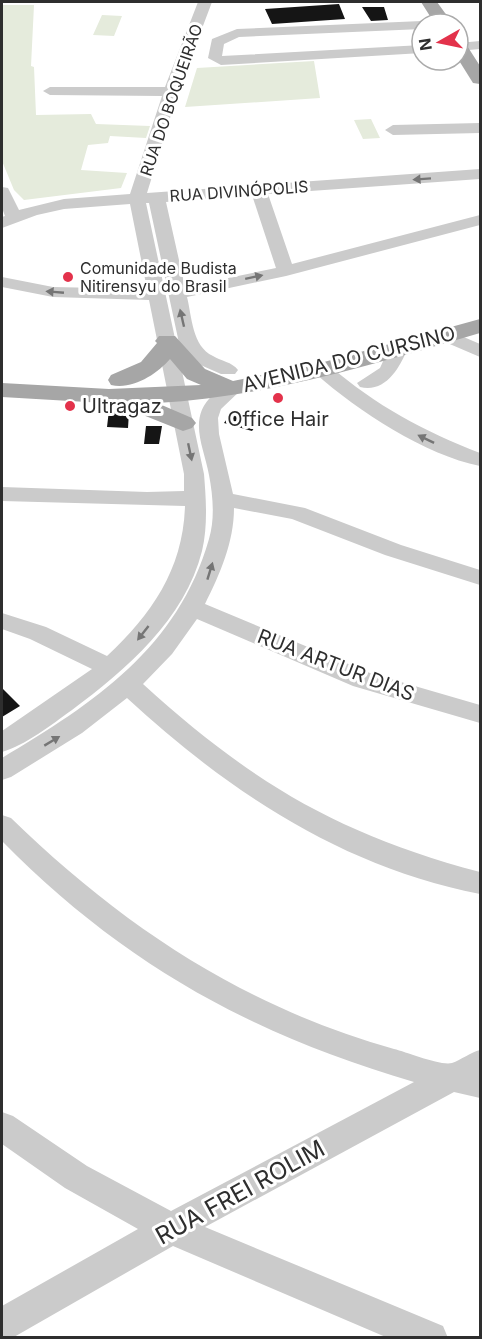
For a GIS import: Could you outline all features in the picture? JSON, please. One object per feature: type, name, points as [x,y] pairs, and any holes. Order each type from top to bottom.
[{"type":"main road","points":[[470,64],[480,79]]},
{"type":"main road","name":"AVENIDA DO CURSINO","points":[[230,379],[318,351],[480,307]]},
{"type":"main road","name":"AVENIDA DO CURSINO","points":[[2,390],[119,389],[323,370],[480,326]]},
{"type":"main road","points":[[168,343],[182,382]]},
{"type":"main road","points":[[168,343],[150,367],[119,389],[183,423]]},
{"type":"main road","name":"AVENIDA DO CURSINO","points":[[2,373],[119,389]]},
{"type":"street","name":"RUA DO BOQUEIRÃO","points":[[137,198],[171,92],[205,2]]},
{"type":"street","points":[[410,25],[228,35],[218,42],[215,58],[221,61],[410,50]]},
{"type":"street","points":[[371,27],[380,51]]},
{"type":"street","points":[[288,31],[294,57]]},
{"type":"street","points":[[50,91],[171,92]]},
{"type":"street","points":[[393,130],[480,128]]},
{"type":"street","name":"RUA DIVINÓPOLIS","points":[[8,220],[64,204],[480,174]]},
{"type":"street","points":[[258,190],[285,271]]},
{"type":"street","points":[[2,192],[8,220]]},
{"type":"street","points":[[2,770],[64,734],[106,705],[149,665],[194,608],[207,582],[221,537],[223,499],[208,421],[230,379],[203,359],[188,343],[156,196]]},
{"type":"street","points":[[137,198],[168,343]]},
{"type":"street","points":[[176,294],[285,271],[480,220]]},
{"type":"street","points":[[2,282],[52,292],[156,295]]},
{"type":"street","points":[[445,335],[480,351]]},
{"type":"street","points":[[368,383],[388,370],[397,350]]},
{"type":"street","points":[[323,370],[340,386],[396,423],[438,444],[480,460]]},
{"type":"street","points":[[2,743],[73,698],[110,667],[139,639],[172,593],[188,559],[196,497],[194,474],[183,423],[182,382]]},
{"type":"street","points":[[2,494],[147,499],[196,497]]},
{"type":"street","points":[[223,499],[297,513],[393,550],[480,578]]},
{"type":"street","name":"RUA ARTUR DIAS","points":[[194,608],[363,680],[480,714]]},
{"type":"street","points":[[2,621],[38,633],[110,667]]},
{"type":"street","points":[[128,685],[227,769],[304,818],[428,870],[480,883]]},
{"type":"street","points":[[2,825],[89,906],[180,970],[231,999],[324,1040],[367,1055],[466,1081]]},
{"type":"street","name":"RUA FREI ROLIM","points":[[2,1324],[234,1192],[466,1081],[480,1063]]},
{"type":"street","points":[[2,1126],[76,1177],[130,1209],[172,1229],[431,1338]]},
{"type":"green space","points":[[2,5],[34,5],[31,66],[34,67],[36,115],[91,114],[96,124],[150,126],[146,138],[110,136],[108,143],[88,145],[81,170],[127,173],[121,188],[24,200],[14,190],[2,161]]},
{"type":"green space","points":[[102,15],[122,16],[114,36],[93,35]]},
{"type":"green space","points":[[314,61],[320,98],[185,107],[197,68]]},
{"type":"green space","points":[[371,119],[380,138],[363,139],[354,120]]},
{"type":"building","points":[[339,4],[345,19],[272,24],[265,9]]},
{"type":"building","points":[[362,7],[384,7],[388,20],[371,21]]},
{"type":"building","points":[[109,410],[129,412],[128,428],[107,427]]},
{"type":"building","points":[[233,410],[261,418],[252,431],[224,423]]},
{"type":"building","points":[[146,426],[162,426],[159,444],[144,444]]},
{"type":"building","points":[[2,688],[20,706],[2,717]]},
{"type":"place","name":"Comunidade Budista Nitirensyu do Brasil","points":[[68,277]]},
{"type":"place","name":"Office Hair","points":[[278,398]]},
{"type":"place","name":"Ultragaz","points":[[70,406]]}]
